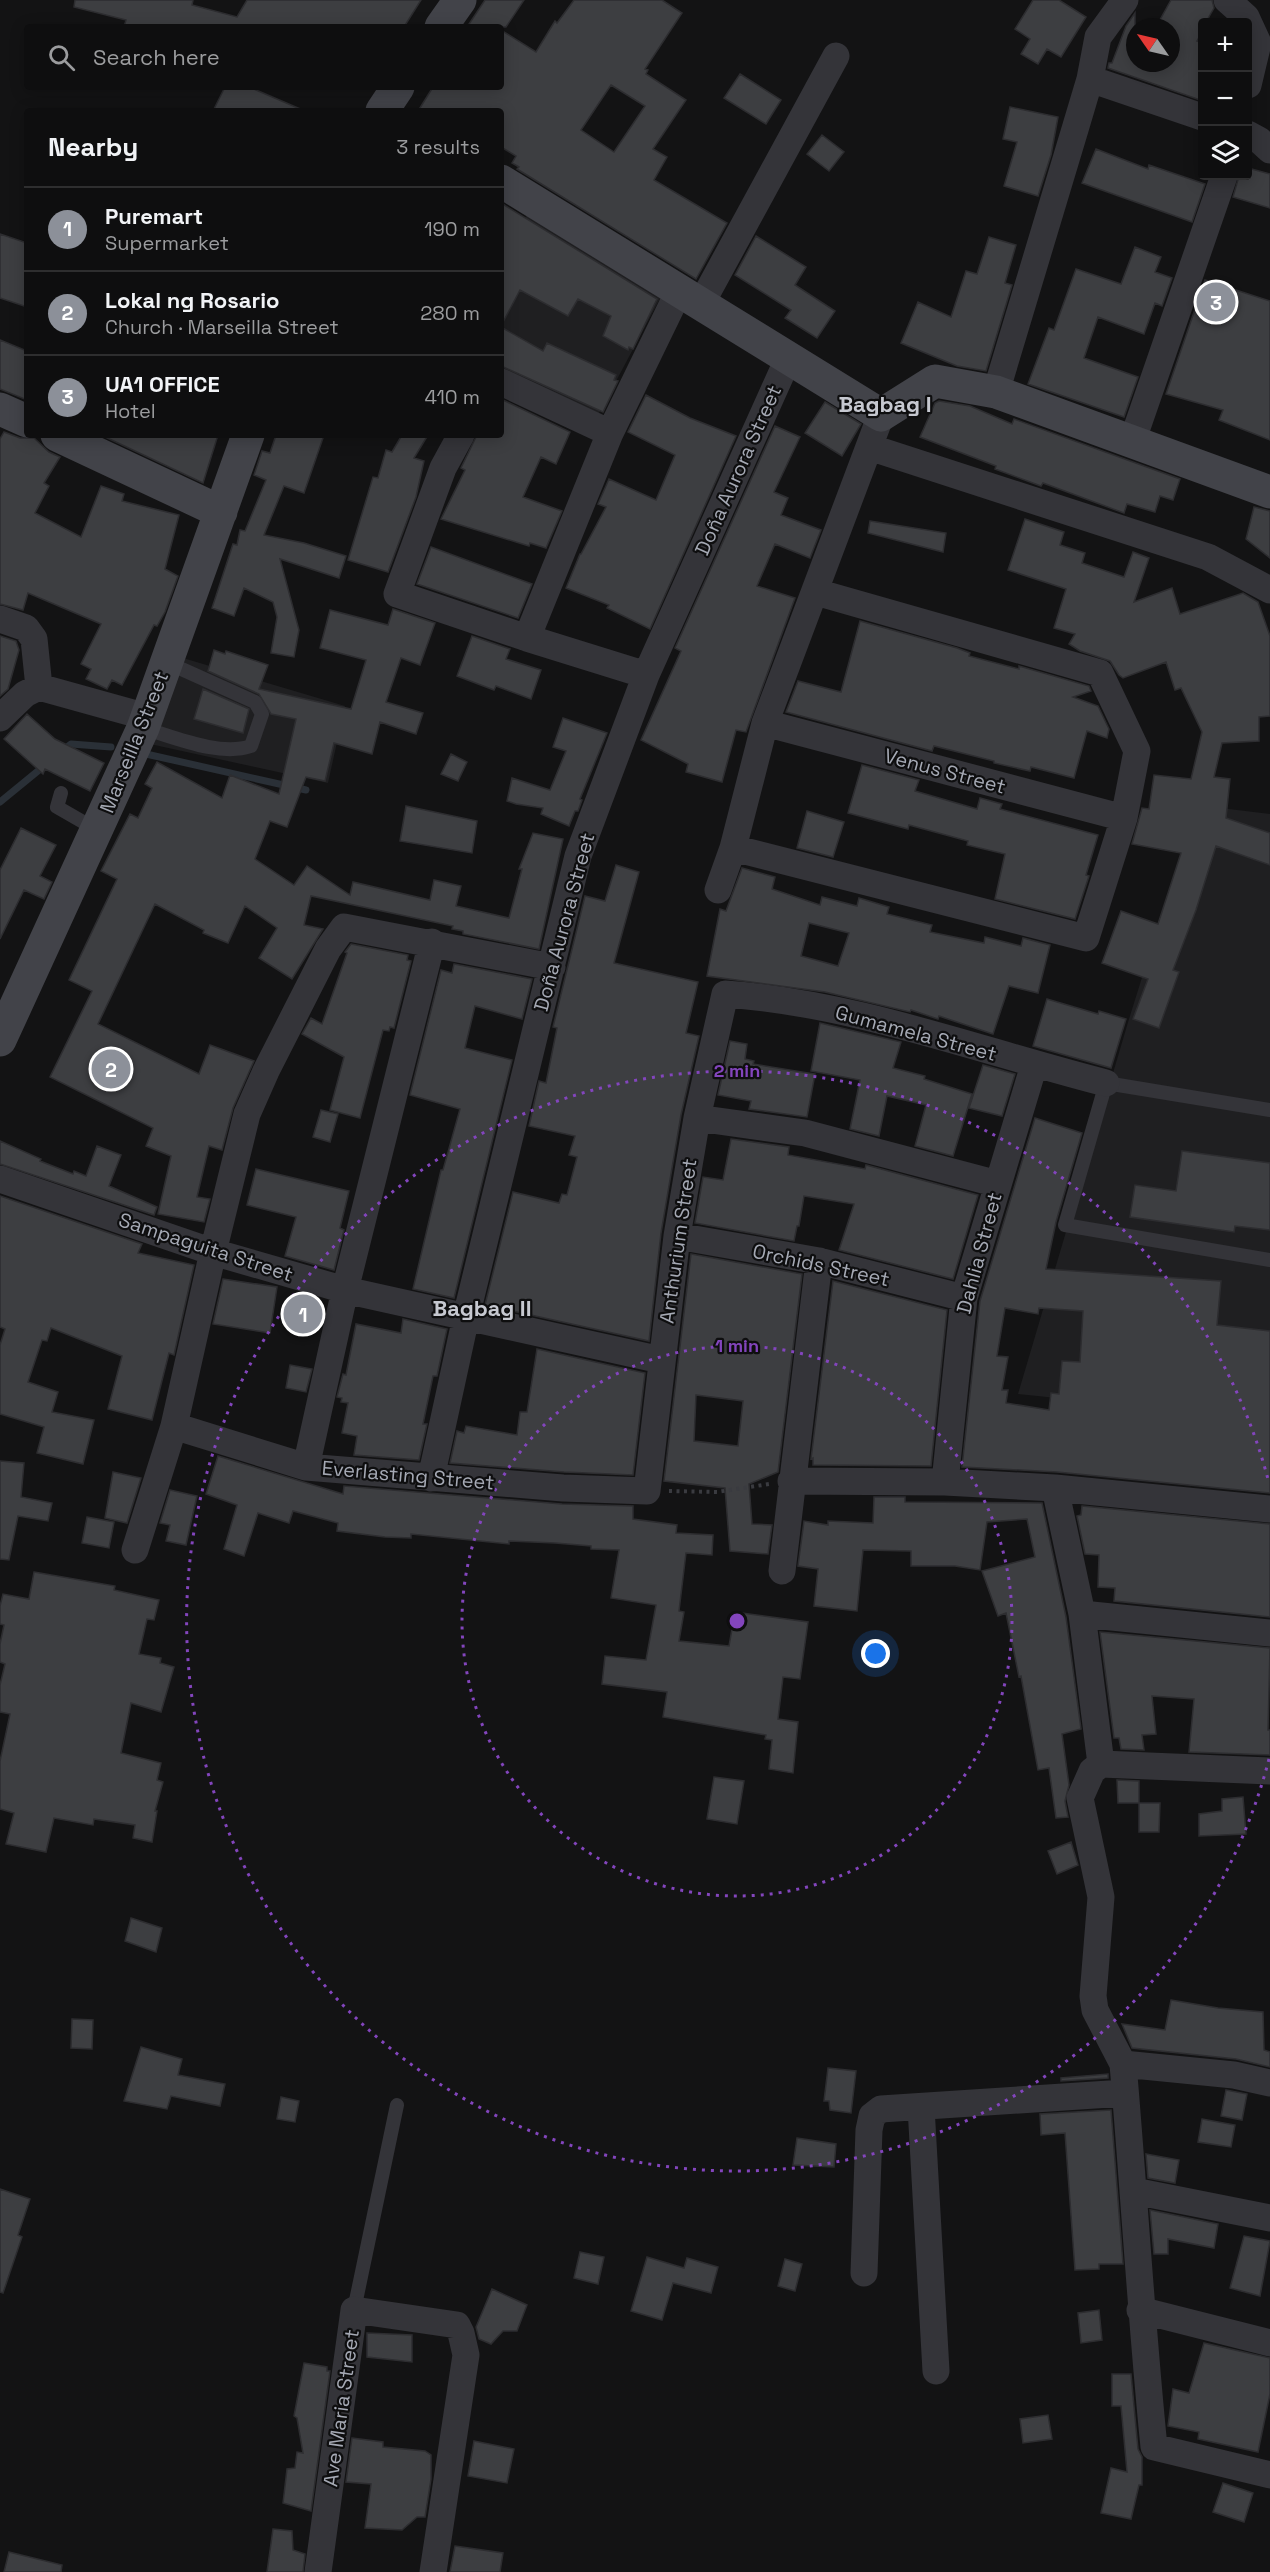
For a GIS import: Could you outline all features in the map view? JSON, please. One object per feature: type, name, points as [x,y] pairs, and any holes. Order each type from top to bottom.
[{"type":"street","points":[[443,24],[460,0]]},
{"type":"street","points":[[996,392],[1090,79],[1098,37],[1125,0]]},
{"type":"street","points":[[1227,0],[1246,17],[1258,43],[1251,72]]},
{"type":"street","points":[[527,638],[610,433],[836,56]]},
{"type":"street","points":[[1090,79],[1198,115]]},
{"type":"street","points":[[1252,137],[1270,150]]},
{"type":"street","points":[[1132,442],[1223,180]]},
{"type":"street","points":[[504,183],[881,415]]},
{"type":"street","name":"Doña Aurora Street","points":[[431,1478],[466,1317],[578,856],[646,675],[788,359]]},
{"type":"street","points":[[717,890],[733,848],[765,723],[881,415],[935,381],[996,392],[1270,492]]},
{"type":"street","points":[[504,383],[610,433]]},
{"type":"street","points":[[0,409],[24,420]]},
{"type":"street","points":[[63,438],[221,512]]},
{"type":"street","name":"Marseilla Street","points":[[0,1040],[98,830],[145,722],[247,438]]},
{"type":"street","points":[[459,438],[443,468],[397,594],[646,675]]},
{"type":"street","points":[[868,447],[1208,557],[1270,590]]},
{"type":"street","points":[[733,848],[1086,938],[1124,818],[1137,751],[1100,673],[816,592]]},
{"type":"street","points":[[0,619],[30,632],[34,639],[39,687]]},
{"type":"street","points":[[0,718],[25,694],[39,687],[145,722]]},
{"type":"street","name":"Venus Street","points":[[765,723],[1124,818]]},
{"type":"street","points":[[135,1550],[174,1426],[247,1114],[266,1071],[328,949],[344,927],[432,942],[552,968]]},
{"type":"street","points":[[306,1467],[345,1290],[432,942]]},
{"type":"street","name":"Gumamela Street","points":[[725,994],[766,997],[889,1022],[1034,1065],[1106,1083]]},
{"type":"street","name":"Anthurium Street","points":[[647,1491],[677,1236],[697,1118],[725,994]]},
{"type":"street","name":"Dahlia Street","points":[[945,1482],[963,1298],[1034,1065]]},
{"type":"street","points":[[697,1118],[805,1133],[998,1184]]},
{"type":"street","name":"Sampaguita Street","points":[[0,1179],[213,1252],[345,1290],[661,1360]]},
{"type":"street","name":"Orchids Street","points":[[677,1236],[819,1261],[963,1298]]},
{"type":"street","points":[[782,1571],[791,1480],[819,1261]]},
{"type":"street","name":"Everlasting Street","points":[[174,1426],[306,1467],[563,1488],[647,1491]]},
{"type":"street","points":[[791,1480],[945,1482],[1055,1488],[1270,1509]]},
{"type":"street","points":[[1055,1488],[1082,1614],[1101,1764]]},
{"type":"street","points":[[1082,1614],[1270,1633]]},
{"type":"street","points":[[1270,1772],[1101,1764],[1092,1771],[1080,1798],[1101,1897],[1093,1996],[1095,2010],[1123,2064],[1134,2191],[1140,2310],[1154,2447],[1270,2475]]},
{"type":"street","points":[[1123,2064],[1234,2075],[1270,2083]]},
{"type":"street","points":[[864,2273],[869,2130],[873,2116],[881,2109],[1125,2093]]},
{"type":"street","points":[[921,2107],[936,2371]]},
{"type":"street","points":[[1134,2191],[1270,2218]]},
{"type":"street","name":"Ave Maria Street","points":[[318,2572],[354,2310],[457,2325],[462,2333],[466,2355],[433,2572]]},
{"type":"street","points":[[1140,2310],[1270,2343]]},
{"type":"lane","points":[[145,722],[224,750],[238,751],[251,746],[262,714],[255,702],[166,662]]},
{"type":"lane","points":[[61,793],[57,807],[98,830]]},
{"type":"lane","points":[[1270,1110],[1106,1083],[1065,1225],[1270,1260]]},
{"type":"lane","points":[[354,2310],[397,2105]]},
{"type":"path","points":[[647,1491],[717,1492],[791,1480]]},
{"type":"shaded area","points":[[530,208],[664,291],[598,415],[504,371],[504,264]]},
{"type":"shaded area","points":[[183,658],[345,706],[328,783],[150,744]]},
{"type":"shaded area","points":[[1196,805],[1270,814],[1270,1420],[1018,1394],[1129,1019]]},
{"type":"building","points":[[75,0],[193,0],[192,5],[237,17],[247,0],[421,0],[406,24],[125,24],[126,20],[74,7]]},
{"type":"building","points":[[485,0],[524,0],[506,27],[504,24],[469,24]]},
{"type":"building","points":[[574,0],[662,0],[682,13],[645,69],[648,70],[646,74],[686,100],[653,149],[667,157],[654,180],[727,223],[696,279],[517,169],[519,167],[512,163],[516,156],[504,149],[504,108],[420,108],[431,90],[504,90],[504,32],[536,52],[555,21],[557,23]],"holes":[[[611,85],[645,106],[614,152],[581,130]]]},
{"type":"building","points":[[1033,0],[1059,0],[1086,17],[1061,57],[1047,49],[1038,64],[1021,54],[1030,39],[1015,29]]},
{"type":"building","points":[[1171,0],[1212,0],[1214,8],[1208,18],[1198,18],[1198,99],[1108,68],[1126,26],[1126,72],[1180,72],[1180,18],[1161,18]]},
{"type":"building","points":[[740,74],[781,100],[766,124],[724,98]]},
{"type":"building","points":[[224,90],[256,90],[298,108],[214,108]]},
{"type":"building","points":[[1010,107],[1058,117],[1051,155],[1038,196],[1004,186],[1017,142],[1003,139]]},
{"type":"building","points":[[822,135],[844,152],[829,171],[807,154]]},
{"type":"building","points":[[1096,149],[1148,169],[1149,165],[1205,184],[1192,222],[1082,183]]},
{"type":"building","points":[[1252,169],[1270,174],[1270,208],[1233,197],[1238,180],[1252,180]]},
{"type":"building","points":[[504,205],[657,299],[633,349],[629,347],[628,350],[603,336],[611,316],[578,299],[568,316],[520,290],[504,320]]},
{"type":"building","points":[[0,234],[24,242],[24,306],[0,298]]},
{"type":"building","points":[[756,236],[806,267],[795,285],[835,311],[817,338],[785,318],[791,310],[735,275]]},
{"type":"building","points":[[989,237],[1016,245],[1005,283],[1012,285],[986,371],[957,366],[901,343],[918,302],[951,317],[966,271],[977,274]]},
{"type":"building","points":[[1135,247],[1161,257],[1155,272],[1172,278],[1162,306],[1155,303],[1144,334],[1098,317],[1084,358],[1138,377],[1124,417],[1028,384],[1049,328],[1054,330],[1076,269],[1121,284]]},
{"type":"building","points":[[1205,280],[1270,301],[1270,440],[1219,420],[1223,410],[1166,394]]},
{"type":"building","points":[[504,329],[543,351],[547,343],[616,375],[614,380],[618,381],[603,412],[504,367]]},
{"type":"building","points":[[0,340],[24,350],[24,399],[0,389]]},
{"type":"building","points":[[646,395],[690,418],[736,436],[650,629],[607,608],[609,605],[566,588],[580,554],[606,507],[598,504],[609,479],[656,500],[675,455],[628,432]]},
{"type":"building","points":[[504,400],[570,432],[556,464],[541,457],[523,497],[562,511],[546,548],[530,543],[529,546],[441,519],[465,470],[461,468],[476,438],[504,438]]},
{"type":"building","points":[[939,401],[970,406],[1012,424],[1014,419],[1180,479],[1173,500],[1160,496],[1155,512],[1127,504],[1124,513],[1043,483],[1041,486],[995,469],[996,466],[920,437],[935,403]]},
{"type":"building","points":[[825,402],[861,424],[842,456],[805,433]]},
{"type":"building","points":[[775,426],[800,437],[774,492],[788,498],[781,515],[821,530],[810,558],[775,544],[757,586],[795,598],[746,732],[736,730],[722,782],[686,772],[688,764],[641,740],[681,651],[675,648]]},
{"type":"building","points":[[4,432],[20,438],[34,438],[49,452],[60,457],[44,483],[49,486],[35,513],[81,537],[101,486],[124,494],[122,501],[179,515],[165,569],[178,576],[165,612],[157,626],[154,625],[122,685],[112,680],[107,689],[86,679],[91,669],[81,664],[101,624],[28,593],[23,610],[0,604],[0,439]]},
{"type":"building","points":[[107,438],[217,438],[203,483]]},
{"type":"building","points":[[275,438],[323,438],[304,493],[284,486],[264,535],[304,543],[346,556],[339,578],[280,559],[299,630],[294,657],[271,653],[277,617],[273,602],[244,588],[234,616],[212,608],[233,544],[237,545],[240,530],[245,531],[266,480],[254,475],[262,451],[270,453]]},
{"type":"building","points":[[400,438],[426,438],[414,458],[424,461],[416,497],[388,572],[348,560],[373,477],[378,478],[386,450],[392,452]]},
{"type":"building","points":[[1254,507],[1270,511],[1270,558],[1246,539]]},
{"type":"building","points":[[1025,519],[1064,532],[1060,545],[1085,553],[1082,563],[1124,577],[1133,552],[1149,558],[1134,602],[1172,588],[1180,614],[1243,593],[1258,602],[1270,636],[1270,716],[1259,717],[1259,741],[1222,743],[1214,777],[1230,779],[1226,818],[1270,833],[1270,865],[1216,846],[1196,910],[1173,970],[1179,972],[1159,1028],[1133,1019],[1148,979],[1102,963],[1121,911],[1158,924],[1181,853],[1132,844],[1142,808],[1149,809],[1154,775],[1191,779],[1202,732],[1181,688],[1175,690],[1166,662],[1123,678],[1110,661],[1080,651],[1069,644],[1075,634],[1054,628],[1066,589],[1008,570]]},
{"type":"building","points":[[870,521],[946,533],[943,552],[868,533]]},
{"type":"building","points":[[431,547],[532,584],[518,618],[417,584]]},
{"type":"building","points":[[393,609],[435,623],[420,665],[401,658],[386,702],[423,713],[416,734],[380,722],[372,754],[334,743],[325,781],[306,777],[287,827],[270,821],[255,859],[294,885],[307,866],[350,895],[353,882],[430,900],[434,880],[461,886],[456,906],[509,918],[522,869],[519,869],[533,833],[563,839],[539,949],[463,934],[463,931],[452,929],[453,926],[311,896],[304,925],[323,929],[292,979],[259,958],[277,928],[245,906],[228,943],[203,933],[204,930],[155,904],[98,1024],[199,1074],[210,1045],[254,1061],[233,1108],[222,1150],[209,1146],[197,1197],[210,1199],[204,1222],[158,1214],[171,1156],[146,1146],[153,1128],[50,1077],[92,991],[69,980],[117,879],[101,871],[130,814],[138,818],[152,788],[145,784],[157,762],[222,798],[230,775],[279,794],[296,719],[271,714],[259,694],[208,671],[214,650],[225,654],[226,651],[268,665],[259,689],[351,709],[366,660],[320,648],[330,610],[388,625]]},
{"type":"building","points":[[860,621],[957,648],[970,653],[969,656],[1019,669],[1019,666],[1089,686],[1091,691],[1073,697],[1098,706],[1109,729],[1107,738],[1087,731],[1074,778],[1031,767],[1030,771],[994,763],[994,761],[934,746],[932,751],[786,712],[798,681],[841,692]]},
{"type":"building","points":[[0,636],[16,641],[19,650],[8,689],[0,696]]},
{"type":"building","points":[[472,636],[510,649],[506,659],[541,670],[531,699],[496,686],[494,690],[457,676]]},
{"type":"building","points":[[203,689],[249,709],[243,733],[194,719]]},
{"type":"building","points":[[27,714],[55,739],[104,763],[90,791],[45,769],[43,774],[4,739]]},
{"type":"building","points":[[563,718],[607,733],[580,799],[582,800],[578,811],[575,811],[569,826],[541,814],[543,808],[507,801],[512,778],[550,790],[566,751],[553,747]]},
{"type":"building","points":[[451,754],[467,762],[458,781],[441,774]]},
{"type":"building","points":[[862,765],[919,780],[915,791],[977,809],[980,798],[1002,804],[1000,809],[1098,835],[1086,875],[1089,876],[1075,919],[995,899],[1005,854],[967,845],[968,841],[909,825],[908,829],[848,813]]},
{"type":"building","points":[[406,806],[477,821],[472,853],[400,841]]},
{"type":"building","points":[[807,811],[844,822],[833,857],[797,848]]},
{"type":"building","points":[[21,828],[56,845],[40,876],[52,882],[44,899],[24,890],[0,939],[0,870]]},
{"type":"building","points":[[616,865],[639,872],[614,963],[698,982],[686,1033],[699,1036],[681,1115],[661,1233],[649,1341],[485,1305],[513,1192],[559,1203],[562,1194],[567,1195],[577,1157],[569,1155],[575,1136],[529,1126],[539,1081],[546,1083],[557,1028],[553,1027],[585,896],[605,901]]},
{"type":"building","points":[[742,868],[775,877],[772,889],[820,905],[822,897],[857,906],[859,898],[889,907],[887,914],[932,925],[930,932],[984,943],[985,937],[1021,946],[1023,938],[1050,945],[1038,993],[1009,986],[993,1034],[939,1016],[938,1019],[911,1010],[910,1012],[825,992],[707,976],[720,909],[726,911]],"holes":[[[809,923],[849,933],[838,966],[801,956]]]},
{"type":"building","points":[[351,944],[408,955],[407,960],[411,961],[394,1028],[390,1027],[389,1031],[383,1030],[360,1118],[330,1110],[344,1057],[302,1034],[311,1018],[322,1024],[347,953],[345,952]]},
{"type":"building","points":[[454,964],[532,979],[522,1019],[475,1006],[465,1048],[512,1060],[454,1298],[413,1289],[441,1170],[443,1170],[460,1109],[410,1095],[441,970],[452,973]]},
{"type":"building","points":[[1047,999],[1098,1014],[1099,1011],[1126,1019],[1111,1068],[1033,1046]]},
{"type":"building","points":[[820,1023],[901,1042],[893,1068],[925,1076],[924,1079],[972,1094],[953,1156],[915,1146],[926,1105],[887,1096],[879,1136],[850,1129],[860,1080],[811,1071]]},
{"type":"building","points":[[730,1041],[747,1044],[745,1059],[754,1061],[753,1064],[815,1074],[807,1117],[749,1109],[751,1101],[718,1095]]},
{"type":"building","points":[[983,1065],[1015,1074],[1002,1116],[969,1108]]},
{"type":"building","points":[[321,1110],[338,1114],[330,1142],[313,1137]]},
{"type":"building","points":[[1035,1118],[1082,1133],[1056,1222],[1046,1269],[1221,1281],[1217,1325],[1270,1331],[1270,1493],[1057,1472],[962,1467],[980,1301]],"holes":[[[1005,1308],[1038,1314],[1039,1308],[1083,1311],[1080,1362],[1062,1361],[1059,1394],[1051,1393],[1049,1410],[1006,1403],[1008,1390],[1002,1390],[1008,1357],[997,1356]]]},
{"type":"building","points":[[731,1139],[789,1147],[788,1155],[865,1169],[866,1165],[978,1195],[953,1279],[839,1250],[854,1204],[804,1196],[794,1241],[695,1223],[703,1177],[723,1180]]},
{"type":"building","points":[[0,1141],[41,1159],[40,1161],[73,1174],[74,1171],[86,1176],[97,1146],[121,1155],[109,1186],[157,1207],[154,1215],[0,1164]]},
{"type":"building","points":[[1182,1151],[1270,1163],[1270,1230],[1235,1226],[1234,1232],[1130,1217],[1135,1185],[1176,1191]]},
{"type":"building","points":[[256,1169],[349,1191],[340,1228],[344,1230],[334,1270],[285,1256],[296,1217],[247,1205]]},
{"type":"building","points":[[0,1196],[142,1244],[138,1253],[194,1265],[174,1355],[169,1353],[152,1420],[108,1409],[122,1356],[51,1328],[47,1341],[42,1340],[28,1382],[58,1392],[52,1412],[94,1420],[83,1464],[37,1453],[44,1427],[0,1414],[0,1345],[5,1329],[0,1327]]},
{"type":"building","points":[[691,1254],[802,1274],[778,1472],[749,1484],[752,1524],[772,1525],[768,1554],[730,1551],[725,1488],[664,1481]],"holes":[[[696,1395],[743,1401],[738,1446],[694,1441]]]},
{"type":"building","points":[[223,1279],[277,1287],[270,1333],[213,1324]]},
{"type":"building","points":[[833,1281],[947,1310],[931,1466],[813,1465],[813,1458],[811,1459]]},
{"type":"building","points":[[403,1319],[447,1329],[437,1376],[433,1376],[423,1424],[427,1424],[419,1460],[354,1455],[357,1436],[342,1433],[348,1403],[341,1402],[342,1398],[337,1397],[343,1374],[346,1375],[356,1324],[401,1333]]},
{"type":"building","points":[[537,1349],[645,1373],[633,1475],[450,1463],[457,1431],[464,1433],[466,1426],[517,1435],[520,1412],[527,1412]]},
{"type":"building","points":[[290,1365],[312,1369],[306,1392],[286,1388]]},
{"type":"building","points":[[218,1456],[343,1494],[344,1486],[562,1504],[633,1506],[633,1519],[677,1525],[676,1533],[713,1535],[712,1555],[686,1553],[679,1611],[684,1612],[679,1641],[729,1646],[735,1612],[808,1622],[800,1679],[783,1677],[778,1719],[798,1722],[793,1773],[769,1769],[772,1740],[765,1739],[766,1735],[663,1717],[667,1692],[602,1684],[605,1656],[646,1660],[656,1605],[611,1598],[619,1550],[591,1549],[591,1546],[555,1543],[509,1541],[509,1544],[411,1534],[411,1538],[385,1537],[337,1531],[338,1523],[293,1511],[289,1523],[258,1513],[244,1556],[224,1549],[237,1505],[206,1494]]},
{"type":"building","points":[[0,1461],[24,1463],[21,1497],[52,1503],[48,1521],[18,1516],[9,1560],[0,1559]]},
{"type":"building","points":[[113,1472],[141,1478],[127,1523],[105,1518]]},
{"type":"building","points":[[170,1490],[197,1496],[186,1545],[166,1541],[170,1525],[160,1523]]},
{"type":"building","points":[[874,1497],[905,1497],[905,1502],[1042,1503],[1066,1617],[1081,1729],[1062,1734],[1069,1785],[1065,1801],[1068,1817],[1056,1818],[1049,1768],[1038,1770],[1021,1676],[1019,1677],[1006,1613],[998,1616],[982,1571],[1035,1557],[1027,1519],[987,1522],[980,1570],[955,1566],[911,1566],[911,1551],[863,1550],[857,1611],[814,1606],[818,1569],[798,1566],[804,1521],[828,1525],[828,1521],[873,1523]]},
{"type":"building","points":[[1082,1506],[1270,1524],[1270,1617],[1114,1601],[1115,1588],[1098,1587],[1099,1555],[1085,1554],[1077,1516],[1081,1515]]},
{"type":"building","points":[[87,1517],[114,1522],[109,1548],[82,1543]]},
{"type":"building","points":[[34,1572],[115,1586],[114,1590],[159,1600],[154,1620],[147,1619],[139,1654],[161,1658],[160,1663],[174,1667],[161,1712],[131,1703],[121,1753],[161,1763],[157,1780],[163,1782],[155,1811],[157,1811],[152,1842],[133,1838],[135,1825],[94,1819],[93,1825],[54,1818],[46,1852],[6,1844],[14,1813],[0,1809],[0,1761],[10,1714],[0,1712],[0,1685],[5,1664],[0,1662],[0,1644],[4,1625],[0,1624],[0,1606],[3,1594],[29,1599]]},
{"type":"building","points":[[1100,1632],[1270,1648],[1268,1730],[1270,1730],[1270,1755],[1189,1752],[1194,1699],[1152,1696],[1156,1734],[1142,1735],[1144,1750],[1121,1749],[1119,1738],[1114,1738]]},
{"type":"building","points":[[714,1777],[744,1781],[737,1824],[707,1819]]},
{"type":"building","points":[[1117,1780],[1139,1781],[1139,1803],[1118,1803]]},
{"type":"building","points":[[1243,1797],[1246,1834],[1199,1836],[1199,1814],[1222,1811],[1222,1799]]},
{"type":"building","points":[[1139,1803],[1160,1803],[1159,1832],[1139,1832]]},
{"type":"building","points":[[1071,1842],[1078,1865],[1057,1874],[1048,1851]]},
{"type":"building","points":[[131,1918],[162,1928],[156,1952],[125,1941]]},
{"type":"building","points":[[1171,2000],[1218,2008],[1263,2012],[1264,2050],[1270,2052],[1270,2067],[1236,2059],[1132,2048],[1122,2024],[1165,2030]]},
{"type":"building","points":[[72,2019],[93,2020],[92,2049],[71,2048]]},
{"type":"building","points":[[141,2047],[182,2059],[178,2075],[225,2084],[220,2106],[171,2096],[167,2109],[124,2101]]},
{"type":"building","points":[[828,2068],[856,2071],[851,2113],[830,2110],[829,2101],[824,2101]]},
{"type":"building","points":[[1108,2074],[1108,2078],[1061,2081],[1061,2078]]},
{"type":"building","points":[[1226,2090],[1247,2094],[1242,2120],[1221,2116]]},
{"type":"building","points":[[281,2097],[299,2101],[295,2122],[277,2119]]},
{"type":"building","points":[[1111,2110],[1123,2264],[1099,2264],[1099,2269],[1075,2270],[1065,2133],[1041,2135],[1040,2114]]},
{"type":"building","points":[[1202,2119],[1235,2125],[1231,2147],[1198,2142]]},
{"type":"building","points":[[797,2138],[836,2144],[834,2167],[793,2165]]},
{"type":"building","points":[[1146,2154],[1179,2160],[1175,2183],[1148,2178]]},
{"type":"building","points":[[0,2189],[30,2199],[18,2235],[22,2237],[3,2293],[0,2292]]},
{"type":"building","points":[[1150,2210],[1218,2224],[1214,2248],[1168,2239],[1168,2254],[1154,2254]]},
{"type":"building","points":[[1244,2236],[1270,2241],[1260,2296],[1230,2288]]},
{"type":"building","points":[[580,2252],[604,2257],[598,2284],[574,2278]]},
{"type":"building","points":[[647,2257],[684,2268],[687,2258],[718,2267],[711,2293],[673,2283],[662,2320],[631,2311]]},
{"type":"building","points":[[785,2259],[802,2264],[795,2291],[778,2286]]},
{"type":"building","points":[[492,2289],[527,2305],[517,2331],[503,2331],[491,2344],[479,2339],[476,2327]]},
{"type":"building","points":[[1099,2310],[1102,2340],[1081,2343],[1078,2313]]},
{"type":"building","points":[[367,2333],[412,2335],[412,2362],[367,2357]]},
{"type":"building","points":[[1204,2343],[1270,2358],[1270,2394],[1258,2452],[1198,2439],[1199,2432],[1168,2426],[1173,2389],[1189,2393]]},
{"type":"building","points":[[304,2363],[327,2367],[327,2371],[330,2371],[311,2511],[283,2503],[287,2469],[295,2468],[297,2452],[303,2453],[297,2418],[294,2416]]},
{"type":"building","points":[[1112,2374],[1131,2374],[1138,2449],[1142,2457],[1142,2485],[1139,2485],[1131,2519],[1101,2513],[1111,2468],[1127,2472],[1121,2406],[1112,2406]]},
{"type":"building","points":[[1048,2415],[1052,2439],[1023,2443],[1020,2419]]},
{"type":"building","points":[[352,2438],[383,2442],[383,2447],[425,2451],[431,2455],[431,2479],[425,2517],[417,2517],[402,2530],[365,2528],[371,2484],[346,2482]]},
{"type":"building","points":[[474,2441],[514,2449],[507,2483],[468,2476]]},
{"type":"building","points":[[1223,2483],[1253,2493],[1244,2522],[1213,2512]]},
{"type":"building","points":[[273,2529],[292,2531],[293,2550],[305,2554],[303,2572],[267,2572]]},
{"type":"building","points":[[455,2546],[503,2553],[500,2572],[450,2572]]},
{"type":"building","points":[[9,2552],[62,2565],[61,2572],[4,2572]]},
{"type":"waterway","points":[[62,751],[71,744],[111,747]]},
{"type":"waterway","points":[[146,754],[306,790]]},
{"type":"waterway","points":[[0,802],[44,766]]},
{"type":"place","name":"UA1 OFFICE","points":[[1216,302]]},
{"type":"place","name":"Lokal ng Rosario","points":[[111,1069]]},
{"type":"place","name":"Puremart","points":[[303,1314]]},
{"type":"district","name":"Bagbag I","points":[[885,404]]},
{"type":"district","name":"Bagbag II","points":[[482,1308]]}]
